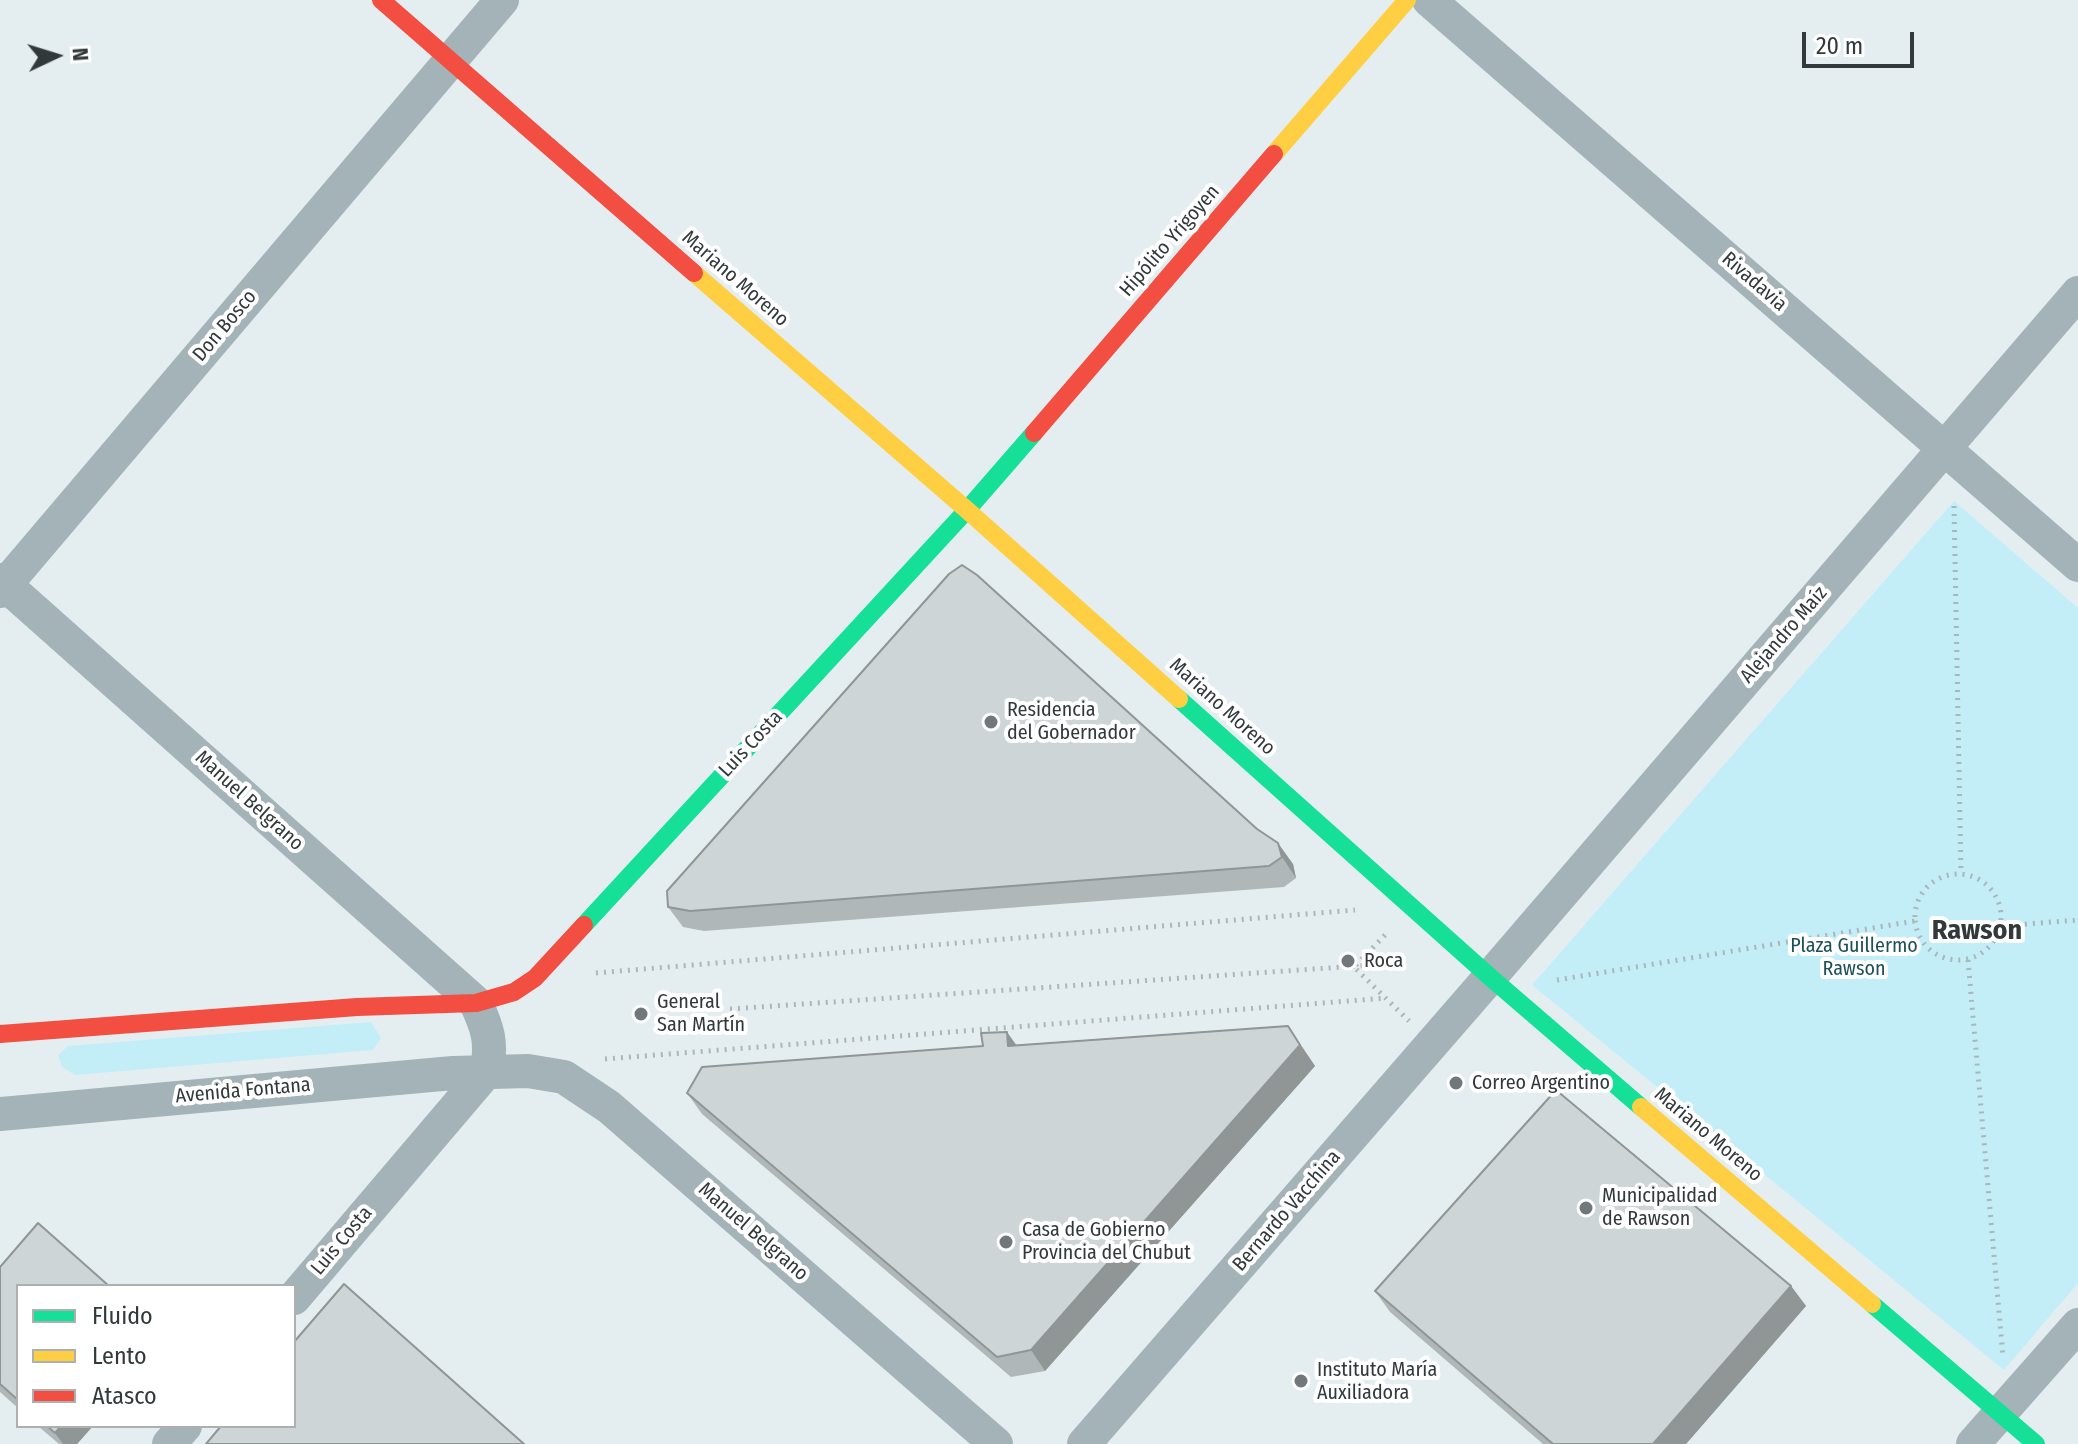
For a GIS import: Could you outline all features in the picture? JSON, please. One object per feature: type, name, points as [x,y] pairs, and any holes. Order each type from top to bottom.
[{"type":"street","name":"Mariano Moreno","points":[[381,0],[967,510],[1490,977],[2036,1444]]},
{"type":"street","name":"Don Bosco","points":[[2,586],[502,0]]},
{"type":"street","name":"Hipólito Yrigoyen","points":[[967,510],[1407,0]]},
{"type":"street","name":"Rivadavia","points":[[1429,0],[2078,565]]},
{"type":"street","name":"Alejandro Maíz","points":[[1490,977],[2078,293]]},
{"type":"street","name":"Luis Costa","points":[[535,978],[967,510]]},
{"type":"street","name":"Manuel Belgrano","points":[[2,586],[482,1016]]},
{"type":"street","name":"Bernardo Vacchina","points":[[1084,1444],[1490,977]]},
{"type":"street","points":[[0,1034],[357,1007],[482,1016],[535,978]]},
{"type":"street","points":[[482,1016],[491,1050],[487,1071]]},
{"type":"street","name":"Luis Costa","points":[[296,1296],[487,1071]]},
{"type":"street","name":"Manuel Belgrano","points":[[487,1071],[528,1071],[564,1077],[609,1107],[996,1444]]},
{"type":"street","name":"Avenida Fontana","points":[[0,1114],[364,1079],[487,1071]]},
{"type":"street","points":[[1973,1444],[2078,1325]]},
{"type":"street","points":[[169,1444],[183,1428]]},
{"type":"path","points":[[1954,501],[1961,873]]},
{"type":"path","points":[[1961,873],[1975,876],[1988,885],[2002,911],[2001,926],[1990,947],[1968,960],[1953,961],[1939,957],[1918,935],[1916,906],[1922,892],[1933,881],[1961,873]]},
{"type":"path","points":[[1354,967],[1413,906]]},
{"type":"path","points":[[535,978],[1356,910]]},
{"type":"path","points":[[2001,926],[2078,920]]},
{"type":"path","points":[[1547,982],[1915,921]]},
{"type":"path","points":[[1968,960],[2004,1370]]},
{"type":"path","points":[[730,1009],[1402,963]]},
{"type":"path","points":[[1354,967],[1432,1044]]},
{"type":"path","points":[[564,1077],[597,1059],[1386,998]]},
{"type":"green space","name":"Plaza Guillermo Rawson","points":[[1954,501],[2078,608],[2078,1283],[2004,1370],[1532,985]]},
{"type":"green space","points":[[371,1022],[381,1038],[373,1050],[75,1075],[62,1067],[58,1055],[68,1046]]},
{"type":"building","name":"Residencia del Gobernador","points":[[962,565],[977,575],[1257,829],[1278,843],[1282,857],[1269,866],[690,911],[668,907],[667,891],[949,574]]},
{"type":"building","name":"Casa de Gobierno Provincia del Chubut","points":[[1288,1026],[1300,1045],[1031,1350],[997,1357],[687,1093],[702,1067],[983,1046],[981,1033],[1007,1032],[1008,1046]]},
{"type":"building","name":"Municipalidad de Rawson","points":[[1556,1090],[1791,1286],[1653,1444],[1553,1444],[1375,1291]]},
{"type":"building","points":[[38,1223],[107,1284],[16,1284],[16,1398],[0,1384],[0,1267]]},
{"type":"building","points":[[344,1284],[524,1444],[206,1444],[219,1428],[296,1428],[296,1340]]},
{"type":"traffic: fast","points":[[584,925],[967,510],[1034,433]]},
{"type":"traffic: fast","points":[[1179,699],[1490,977],[1641,1107]]},
{"type":"traffic: fast","points":[[1872,1304],[2036,1444]]},
{"type":"traffic: slow","points":[[1274,154],[1407,0]]},
{"type":"traffic: slow","points":[[694,273],[1179,699]]},
{"type":"traffic: slow","points":[[1641,1107],[1872,1304]]},
{"type":"traffic: jam","points":[[381,0],[694,273]]},
{"type":"traffic: jam","points":[[1034,433],[1274,154]]},
{"type":"traffic: jam","points":[[0,1034],[357,1007],[476,1003],[514,992],[535,978],[584,925]]},
{"type":"place","name":"Residencia del Gobernador","points":[[991,722]]},
{"type":"place","name":"Roca","points":[[1348,961]]},
{"type":"place","name":"General San Martín","points":[[641,1014]]},
{"type":"place","name":"Correo Argentino","points":[[1456,1083]]},
{"type":"place","name":"Municipalidad de Rawson","points":[[1586,1208]]},
{"type":"place","name":"Casa de Gobierno Provincia del Chubut","points":[[1006,1242]]},
{"type":"place","name":"Instituto María Auxiliadora","points":[[1301,1381]]},
{"type":"district","name":"Rawson","points":[[1977,931]]}]
